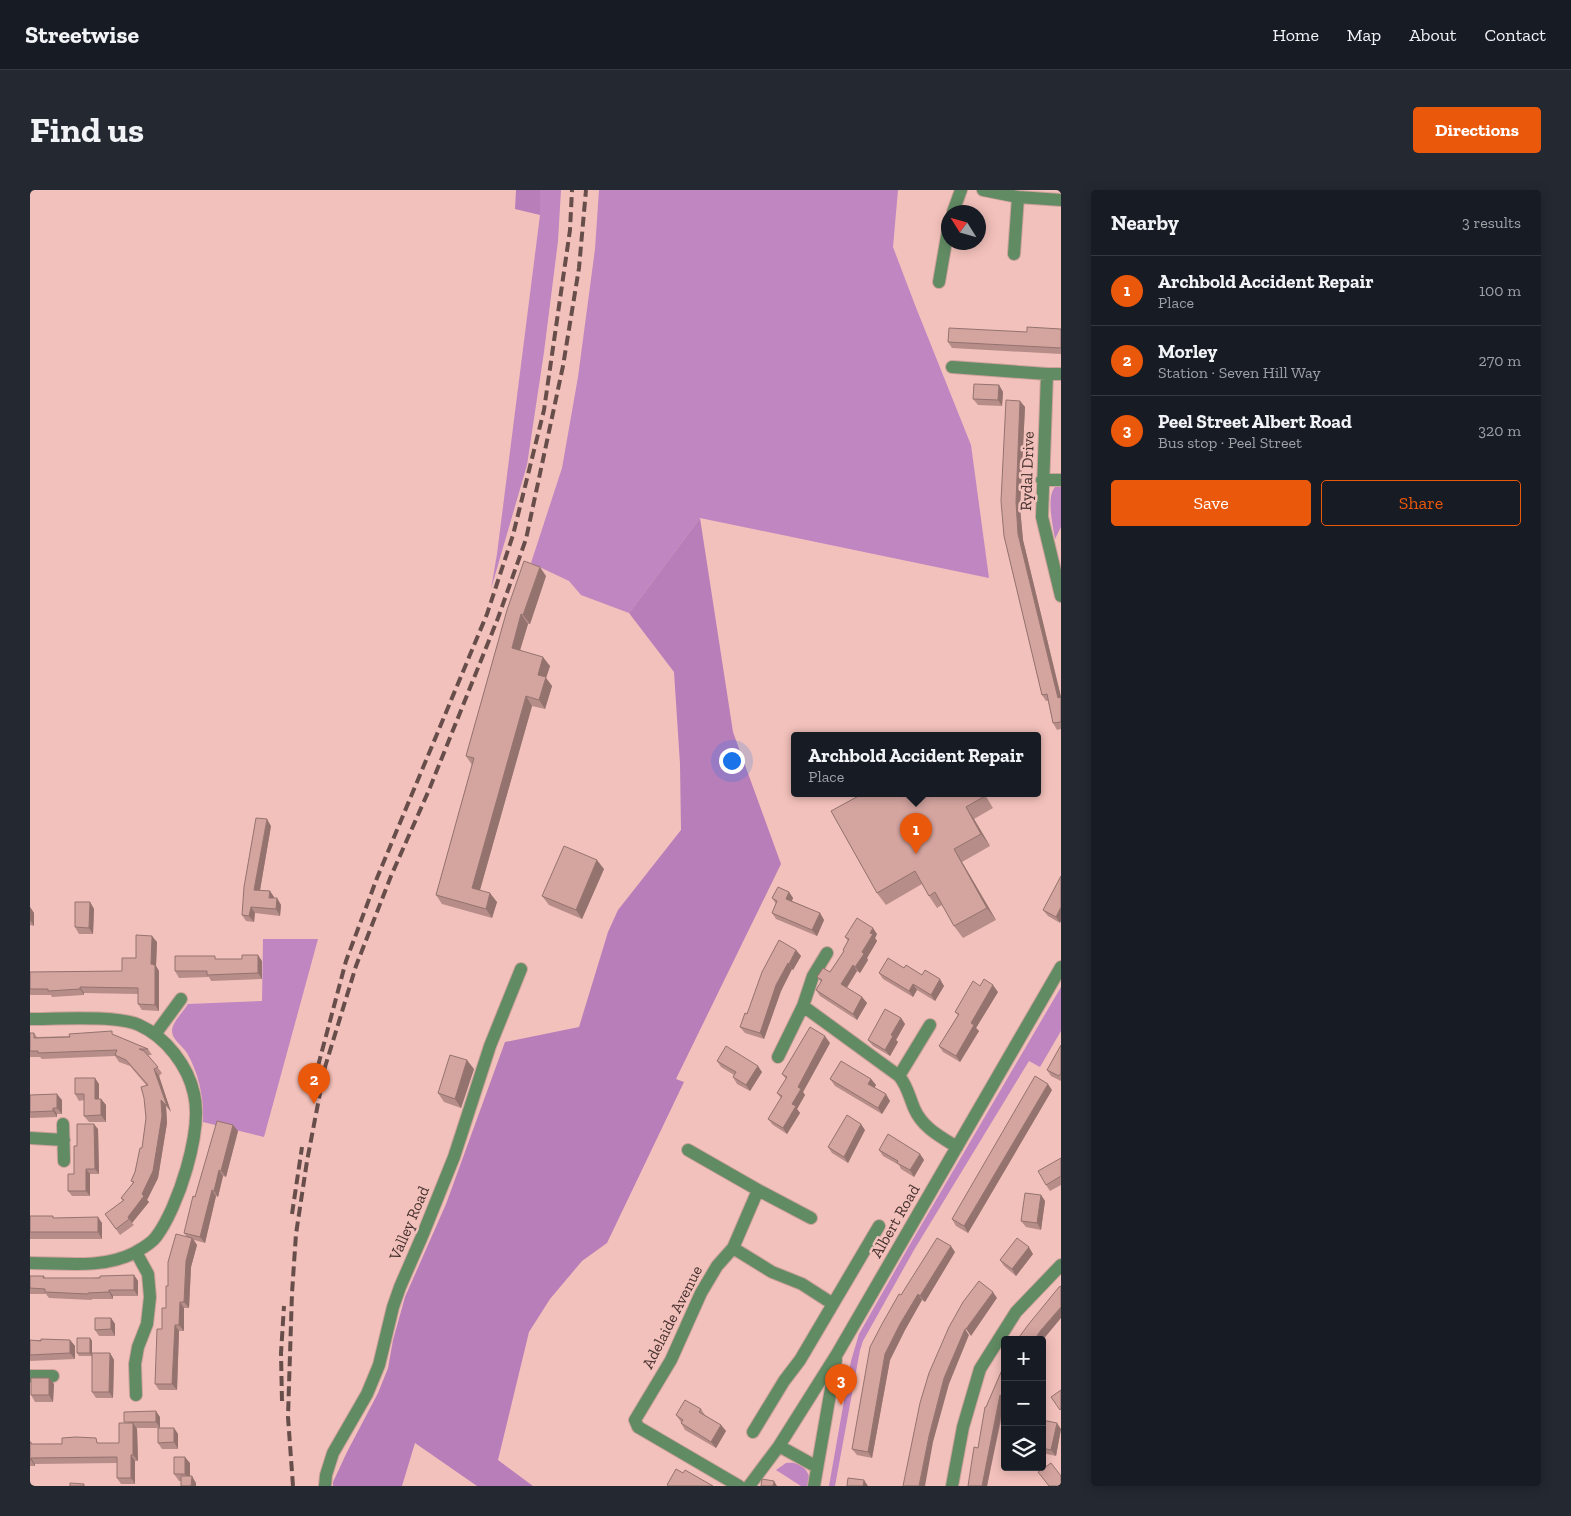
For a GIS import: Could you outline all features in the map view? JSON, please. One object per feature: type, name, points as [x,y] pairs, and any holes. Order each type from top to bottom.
[{"type":"street","points":[[955,205],[960,190]]},
{"type":"street","points":[[983,190],[1018,197],[1061,200]]},
{"type":"street","points":[[1014,254],[1018,197]]},
{"type":"street","points":[[939,282],[945,250]]},
{"type":"street","points":[[952,367],[1061,374]]},
{"type":"street","name":"Rydal Drive","points":[[1047,374],[1042,517],[1061,596]]},
{"type":"street","points":[[1042,480],[1061,480]]},
{"type":"street","points":[[778,1057],[803,1006],[813,976],[827,953]]},
{"type":"street","name":"Albert Road","points":[[749,1486],[779,1446],[837,1354],[1061,967]]},
{"type":"street","name":"Valley Road","points":[[325,1486],[326,1475],[333,1453],[367,1394],[379,1365],[393,1307],[400,1287],[454,1157],[490,1046],[521,969]]},
{"type":"street","points":[[156,1033],[181,999]]},
{"type":"street","points":[[803,1006],[899,1076],[921,1121],[930,1130],[956,1147]]},
{"type":"street","points":[[30,1019],[113,1020],[138,1024],[156,1033],[170,1047],[185,1070],[195,1094],[195,1123],[190,1154],[180,1192],[168,1219],[154,1240],[119,1260],[98,1264],[30,1263]]},
{"type":"street","points":[[899,1076],[930,1024]]},
{"type":"street","points":[[64,1124],[64,1161]]},
{"type":"street","points":[[30,1138],[64,1140]]},
{"type":"street","points":[[688,1150],[811,1218]]},
{"type":"street","name":"Adelaide Avenue","points":[[739,1486],[638,1427],[635,1420],[671,1360],[701,1293],[717,1266],[733,1248],[758,1190]]},
{"type":"street","points":[[753,1432],[784,1381],[800,1360],[879,1226]]},
{"type":"street","points":[[733,1248],[772,1272],[802,1284],[833,1304]]},
{"type":"street","points":[[136,1252],[148,1274],[150,1297],[146,1324],[138,1347],[135,1364],[136,1395]]},
{"type":"street","points":[[952,1486],[963,1427],[980,1368],[1016,1312],[1061,1265]]},
{"type":"street","points":[[814,1486],[837,1354]]},
{"type":"street","points":[[30,1376],[53,1376]]},
{"type":"street","points":[[779,1446],[817,1467]]},
{"type":"shaded area","points":[[516,190],[540,190],[540,215],[515,209]]},
{"type":"shaded area","points":[[540,190],[561,190],[558,241],[527,465],[491,589],[540,215]]},
{"type":"shaded area","points":[[599,190],[898,190],[893,247],[971,445],[989,578],[700,518],[629,613],[581,595],[569,581],[531,563],[562,468],[578,377],[595,249]]},
{"type":"shaded area","points":[[1061,486],[1061,527],[1055,539],[1051,498],[1055,487]]},
{"type":"shaded area","points":[[700,518],[733,732],[781,864],[676,1079],[684,1082],[607,1243],[582,1261],[550,1299],[529,1332],[498,1460],[533,1486],[477,1486],[415,1443],[402,1486],[333,1486],[333,1482],[378,1393],[388,1368],[393,1340],[405,1297],[446,1204],[505,1042],[579,1027],[608,932],[618,910],[681,830],[680,764],[674,672],[629,613]]},
{"type":"shaded area","points":[[263,939],[318,939],[264,1137],[203,1122],[202,1095],[198,1078],[187,1053],[172,1034],[176,1020],[188,1004],[262,1001]]},
{"type":"shaded area","points":[[1061,987],[1061,1031],[1040,1067],[1029,1061],[914,1250],[863,1341],[835,1486],[829,1486],[851,1361],[859,1334]]},
{"type":"shaded area","points":[[786,1463],[801,1465],[809,1476],[811,1486],[801,1486],[776,1470]]},
{"type":"building","points":[[1027,327],[1061,329],[1061,348],[948,342],[949,328],[1027,332]]},
{"type":"building","points":[[974,384],[999,385],[998,400],[973,399]]},
{"type":"building","points":[[1006,400],[1020,401],[1016,502],[1018,534],[1058,698],[1061,697],[1061,722],[1053,723],[1047,694],[1042,695],[1004,536],[1001,501]]},
{"type":"building","points":[[524,561],[540,567],[523,615],[521,614],[512,648],[543,657],[538,675],[546,677],[539,700],[526,696],[472,888],[490,893],[486,909],[436,895],[474,758],[466,756],[507,610]]},
{"type":"building","points":[[857,797],[983,797],[966,807],[981,834],[954,849],[987,908],[954,926],[935,892],[929,896],[915,871],[877,893],[831,811]]},
{"type":"building","points":[[256,818],[267,819],[254,890],[270,891],[269,898],[277,898],[276,909],[251,907],[249,916],[242,915],[244,887]]},
{"type":"building","points":[[564,846],[597,860],[576,910],[542,896]]},
{"type":"building","points":[[1061,876],[1061,907],[1056,917],[1043,910]]},
{"type":"building","points":[[778,887],[789,892],[786,899],[820,913],[812,930],[772,913],[777,901],[772,898]]},
{"type":"building","points":[[75,902],[90,902],[89,928],[75,927]]},
{"type":"building","points":[[857,918],[873,928],[870,933],[873,934],[862,952],[864,954],[855,967],[853,965],[841,984],[862,997],[853,1014],[816,990],[822,980],[817,977],[823,968],[830,972],[844,951],[849,939],[845,937]]},
{"type":"building","points":[[136,935],[152,936],[151,964],[155,965],[155,1005],[138,1004],[138,988],[80,987],[80,989],[48,991],[48,989],[30,989],[30,972],[122,971],[122,958],[136,958]]},
{"type":"building","points":[[779,940],[796,950],[776,985],[760,1033],[740,1027],[745,1013],[747,1014],[762,972]]},
{"type":"building","points":[[242,955],[258,955],[258,973],[207,975],[207,971],[175,971],[175,956],[215,956],[215,959],[242,959]]},
{"type":"building","points":[[888,958],[904,968],[906,965],[922,975],[925,970],[940,979],[931,995],[913,984],[909,991],[879,973]]},
{"type":"building","points":[[984,979],[993,985],[971,1023],[974,1025],[956,1056],[939,1046],[959,1014],[955,1012],[973,981],[980,986]]},
{"type":"building","points":[[885,1009],[901,1018],[885,1050],[868,1040]]},
{"type":"building","points":[[810,1027],[825,1036],[798,1087],[801,1089],[792,1104],[796,1106],[783,1128],[768,1119],[782,1096],[777,1093],[787,1077],[782,1074]]},
{"type":"building","points":[[112,1031],[112,1034],[148,1049],[139,1049],[144,1051],[158,1067],[154,1069],[167,1106],[161,1100],[162,1116],[153,1171],[142,1194],[144,1196],[128,1217],[129,1219],[116,1229],[105,1214],[124,1200],[121,1198],[134,1182],[131,1181],[140,1148],[142,1148],[146,1118],[141,1087],[148,1085],[126,1060],[115,1055],[117,1050],[38,1053],[38,1051],[30,1051],[30,1033],[34,1033],[34,1038],[70,1037],[69,1034]]},
{"type":"building","points":[[1061,1045],[1061,1073],[1059,1076],[1047,1070]]},
{"type":"building","points":[[726,1046],[758,1066],[746,1085],[733,1077],[736,1072],[717,1061]]},
{"type":"building","points":[[450,1055],[467,1060],[455,1099],[438,1093]]},
{"type":"building","points":[[841,1061],[871,1079],[868,1084],[886,1094],[878,1108],[830,1079]]},
{"type":"building","points":[[1035,1076],[1048,1084],[964,1226],[952,1219]]},
{"type":"building","points":[[75,1078],[95,1078],[95,1099],[101,1099],[101,1115],[84,1116],[84,1094],[75,1094]]},
{"type":"building","points":[[57,1094],[57,1108],[53,1108],[53,1111],[30,1112],[30,1095]]},
{"type":"building","points":[[847,1115],[861,1124],[844,1157],[828,1147]]},
{"type":"building","points":[[217,1121],[233,1125],[221,1171],[219,1170],[214,1191],[212,1190],[200,1237],[184,1233],[193,1196],[195,1197]]},
{"type":"building","points":[[77,1124],[94,1124],[95,1169],[86,1169],[86,1191],[68,1191],[68,1174],[74,1174],[74,1146],[77,1146]]},
{"type":"building","points":[[888,1134],[920,1154],[910,1170],[879,1150]]},
{"type":"building","points":[[1061,1158],[1061,1176],[1046,1185],[1038,1171]]},
{"type":"building","points":[[1025,1193],[1041,1195],[1037,1223],[1021,1221]]},
{"type":"building","points":[[30,1216],[53,1216],[53,1218],[98,1217],[98,1232],[30,1232]]},
{"type":"building","points":[[176,1234],[192,1238],[186,1261],[184,1302],[180,1302],[179,1325],[175,1325],[172,1384],[155,1384],[157,1329],[162,1329],[162,1308],[166,1308],[166,1286],[168,1286],[168,1262]]},
{"type":"building","points":[[937,1238],[951,1246],[920,1296],[918,1294],[885,1354],[868,1452],[852,1449],[870,1347],[899,1294],[901,1295]]},
{"type":"building","points":[[1017,1238],[1029,1247],[1012,1269],[1000,1260]]},
{"type":"building","points":[[134,1275],[134,1290],[109,1290],[109,1292],[88,1294],[45,1292],[45,1289],[30,1288],[30,1276],[44,1276],[43,1278],[100,1278],[100,1276]]},
{"type":"building","points":[[979,1281],[993,1292],[965,1329],[944,1378],[929,1436],[919,1486],[903,1486],[920,1403],[929,1373],[949,1327],[963,1302]]},
{"type":"building","points":[[1061,1286],[1061,1307],[1037,1336],[1020,1336],[1028,1325]]},
{"type":"building","points":[[95,1318],[111,1318],[111,1329],[95,1330]]},
{"type":"building","points":[[77,1338],[90,1338],[90,1353],[77,1353]]},
{"type":"building","points":[[41,1339],[70,1340],[70,1353],[30,1355],[30,1340],[41,1341]]},
{"type":"building","points":[[92,1353],[110,1353],[109,1392],[92,1392]]},
{"type":"building","points":[[1001,1372],[1001,1396],[982,1486],[968,1486],[974,1447],[978,1448],[986,1407]]},
{"type":"building","points":[[31,1378],[49,1378],[49,1395],[31,1395]]},
{"type":"building","points":[[1061,1390],[1061,1409],[1060,1410],[1051,1397]]},
{"type":"building","points":[[685,1400],[701,1409],[699,1412],[721,1425],[711,1442],[681,1423],[683,1420],[676,1415]]},
{"type":"building","points":[[156,1411],[156,1422],[124,1422],[124,1412]]},
{"type":"building","points":[[1046,1421],[1057,1423],[1051,1450],[1046,1449]]},
{"type":"building","points":[[119,1423],[133,1423],[131,1478],[117,1478],[117,1457],[31,1458],[30,1460],[30,1442],[31,1444],[62,1444],[62,1438],[76,1437],[96,1438],[97,1443],[119,1443]]},
{"type":"building","points":[[158,1428],[174,1428],[174,1442],[158,1443]]},
{"type":"building","points":[[174,1457],[185,1457],[185,1474],[174,1474]]},
{"type":"building","points":[[1051,1463],[1061,1476],[1061,1486],[1049,1486],[1038,1472],[1046,1471],[1046,1466]]},
{"type":"building","points":[[676,1469],[683,1473],[685,1470],[713,1486],[669,1486],[667,1485]]},
{"type":"building","points":[[181,1476],[192,1476],[191,1486],[181,1486]]},
{"type":"building","points":[[848,1478],[864,1480],[863,1486],[847,1486]]},
{"type":"building","points":[[762,1479],[774,1481],[773,1486],[761,1486]]},
{"type":"building","points":[[70,1483],[84,1484],[84,1486],[70,1486]]},
{"type":"railway","points":[[318,1066],[346,961],[377,878],[487,614],[513,535],[544,410],[570,230],[572,190]]},
{"type":"railway","points":[[293,1486],[288,1417],[296,1234],[307,1161],[325,1067],[356,966],[391,876],[429,790],[498,618],[526,539],[563,366],[579,268],[586,190]]},
{"type":"railway","points":[[292,1214],[302,1147]]},
{"type":"railway","points":[[282,1401],[281,1353],[284,1306]]},
{"type":"place","name":"Archbold Accident Repair","points":[[916,854]]},
{"type":"place","name":"Morley","points":[[314,1104]]},
{"type":"place","name":"Peel Street Albert Road","points":[[841,1405]]}]
